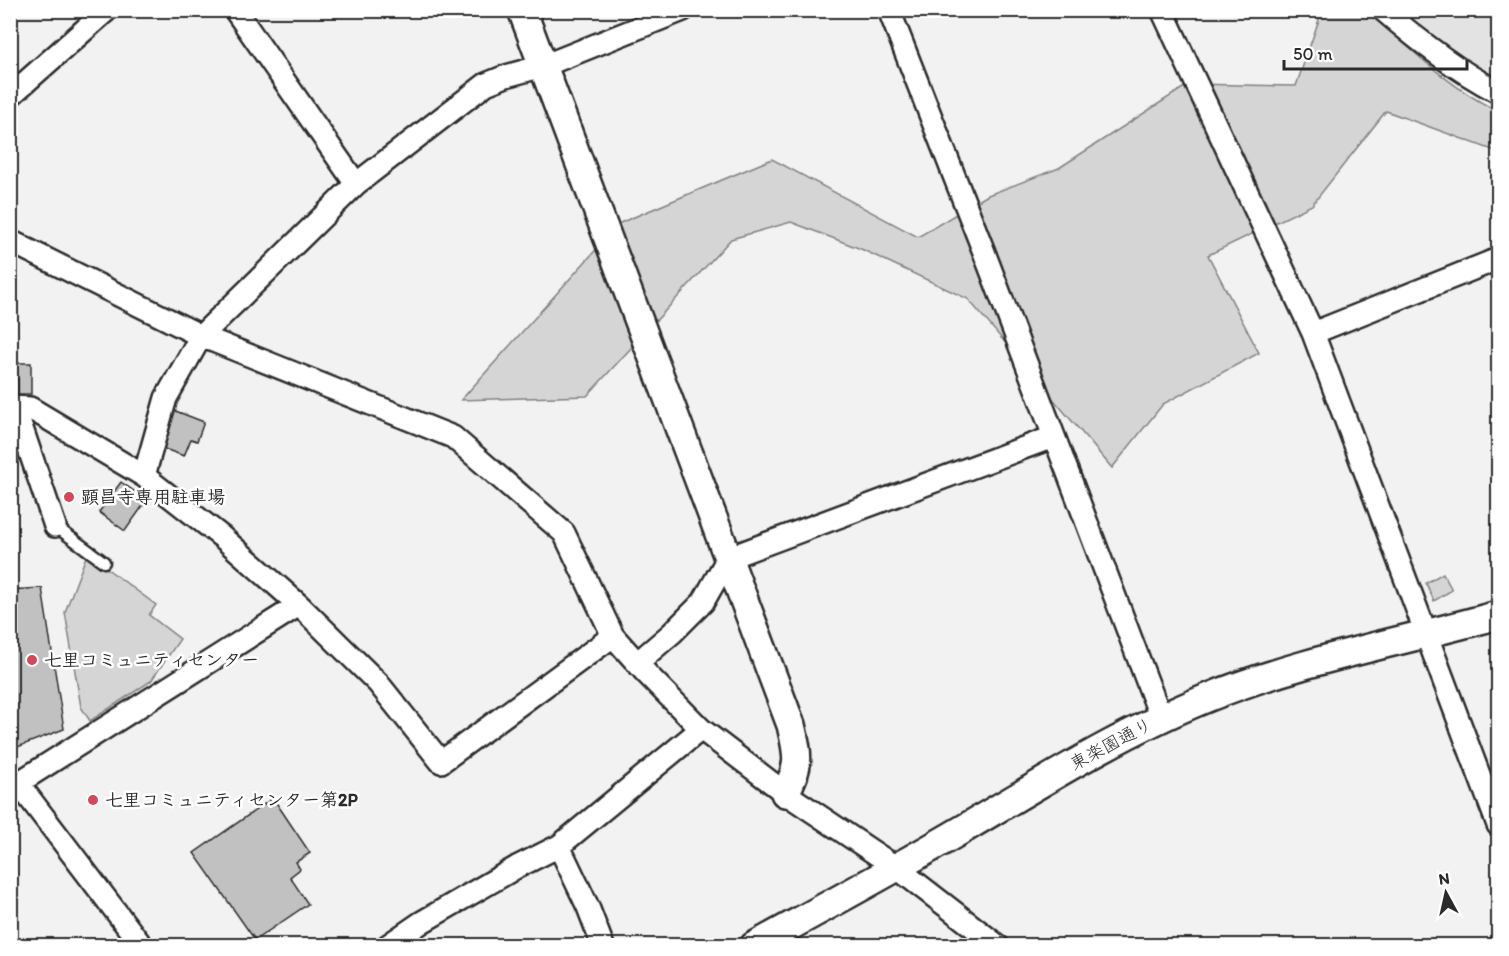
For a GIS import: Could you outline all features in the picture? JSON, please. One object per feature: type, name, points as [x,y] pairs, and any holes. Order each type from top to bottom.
[{"type":"street","points":[[10,96],[107,10]]},
{"type":"street","points":[[235,10],[356,184]]},
{"type":"street","points":[[522,10],[791,724],[796,749],[796,774],[785,793]]},
{"type":"street","points":[[144,476],[166,398],[201,336],[356,184],[486,84],[543,66],[683,10]]},
{"type":"street","points":[[889,10],[1161,718]]},
{"type":"street","points":[[1162,10],[1313,333],[1498,825]]},
{"type":"street","points":[[1383,10],[1425,46],[1469,77],[1498,92]]},
{"type":"street","points":[[10,241],[201,336],[453,437],[564,533],[613,636],[701,729],[785,793],[897,868],[998,945]]},
{"type":"street","points":[[1313,333],[1498,259]]},
{"type":"street","points":[[55,526],[13,407],[30,408],[144,476],[222,537],[299,605],[378,682],[441,762],[613,636]]},
{"type":"street","points":[[637,663],[703,602],[729,558],[1053,437]]},
{"type":"street","points":[[142,945],[14,783],[299,605]]},
{"type":"street","name":"東楽園通り","points":[[754,945],[897,868],[1070,766],[1161,718],[1208,697],[1318,662],[1498,615]]},
{"type":"street","points":[[387,945],[450,905],[559,846],[701,729]]},
{"type":"street","points":[[559,846],[603,945]]},
{"type":"lane","points":[[55,526],[104,562]]},
{"type":"shaded area","points":[[1322,11],[1368,11],[1447,79],[1498,111],[1498,152],[1386,111],[1312,205],[1208,255],[1259,353],[1163,404],[1112,468],[968,299],[861,249],[791,222],[731,239],[587,396],[461,400],[620,223],[772,159],[918,237],[988,195],[1059,168],[1189,84],[1296,86]]},
{"type":"shaded area","points":[[1405,11],[1498,11],[1498,79],[1430,33]]},
{"type":"shaded area","points":[[87,554],[156,605],[149,615],[180,639],[151,681],[90,721],[81,707],[65,612]]},
{"type":"shaded area","points":[[1443,573],[1452,590],[1434,601],[1426,583]]},
{"type":"building","points":[[10,363],[31,363],[31,394],[18,394],[18,379],[10,379]]},
{"type":"building","points":[[173,410],[204,422],[197,441],[191,439],[184,456],[159,447]]},
{"type":"building","points":[[121,482],[147,500],[125,531],[99,512]]},
{"type":"building","name":"七里コミュニティセンター","points":[[42,588],[64,729],[10,750],[10,590]]},
{"type":"building","points":[[273,798],[310,853],[296,862],[300,869],[290,877],[308,904],[255,940],[194,853]]},
{"type":"place","name":"顕昌寺専用駐車場","points":[[69,497]]},
{"type":"place","name":"七里コミュニティセンター","points":[[32,660]]},
{"type":"place","name":"七里コミュニティセンター第2P","points":[[93,800]]}]
